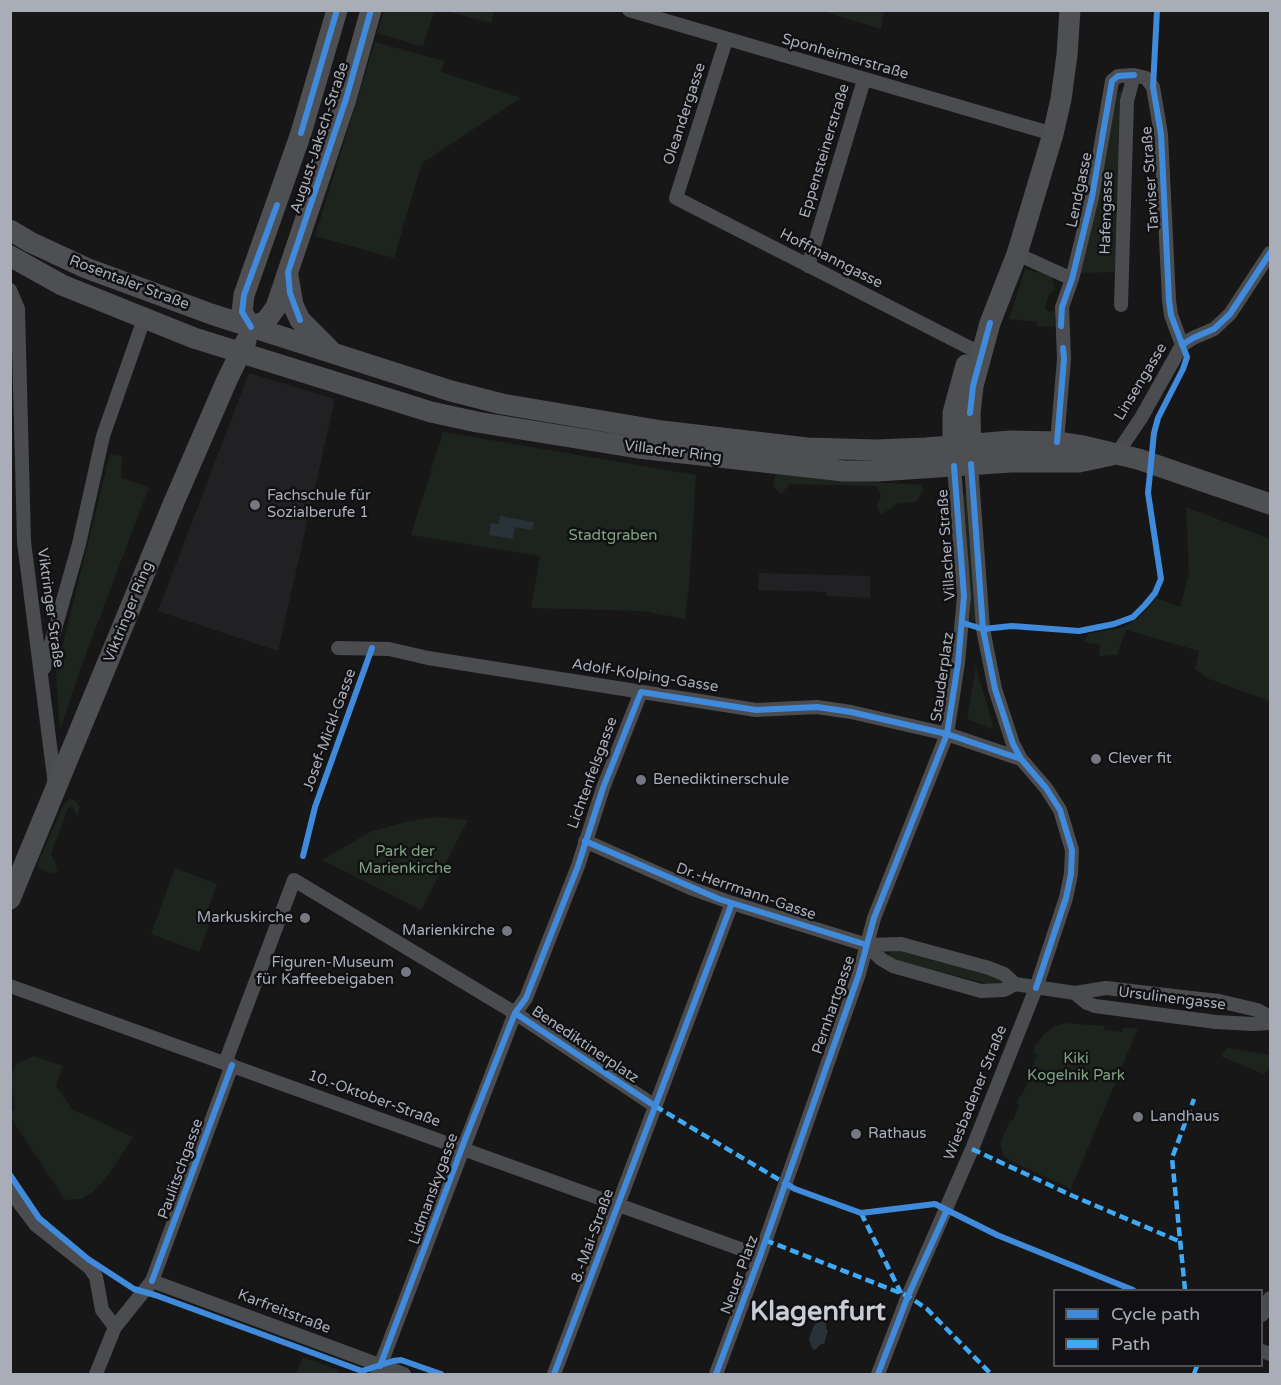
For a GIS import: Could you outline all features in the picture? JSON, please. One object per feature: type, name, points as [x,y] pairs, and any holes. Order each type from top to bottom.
[{"type":"main road","name":"August-Jaksch-Straße","points":[[338,10],[301,133],[244,295],[242,312],[251,327],[266,321],[276,307],[346,99],[372,10]]},
{"type":"main road","name":"Villacher Straße","points":[[962,455],[973,386],[990,323],[1017,254],[1053,134],[1061,99],[1070,10]]},
{"type":"main road","name":"Rosentaler Straße","points":[[13,244],[251,327]]},
{"type":"main road","name":"Rosentaler Straße","points":[[13,244],[62,285],[144,319],[241,353]]},
{"type":"main road","points":[[288,272],[290,293],[300,320],[333,352]]},
{"type":"main road","name":"Villacher Straße","points":[[962,455],[955,405],[963,370],[972,348],[990,323]]},
{"type":"main road","name":"Villacher Ring","points":[[251,327],[451,391],[502,404],[662,431],[766,444],[847,450],[1079,462],[1116,455]]},
{"type":"main road","name":"Viktringer Ring","points":[[10,899],[174,502],[251,327]]},
{"type":"main road","name":"Villacher Ring","points":[[241,353],[431,412],[567,438],[844,471],[878,471],[962,455],[1011,441],[1057,442],[1083,446],[1162,467],[1270,504]]},
{"type":"street","name":"Sponheimerstraße","points":[[629,10],[659,15],[726,40],[1053,134]]},
{"type":"street","name":"Oleandergasse","points":[[676,198],[726,40]]},
{"type":"street","name":"Tarviser Straße","points":[[1134,75],[1146,78],[1154,87],[1161,134],[1169,300],[1171,315],[1182,345]]},
{"type":"street","name":"Lendgasse","points":[[1057,442],[1064,359],[1062,307],[1072,279],[1092,197],[1112,81],[1118,76],[1134,75]]},
{"type":"street","name":"Hafengasse","points":[[1121,305],[1127,101],[1134,75]]},
{"type":"street","name":"Eppensteinerstraße","points":[[808,266],[864,80]]},
{"type":"street","name":"Hoffmanngasse","points":[[676,198],[972,348]]},
{"type":"street","name":"Linsengasse","points":[[1116,455],[1141,418],[1182,345],[1214,329],[1230,314],[1270,253]]},
{"type":"street","points":[[1017,254],[1072,279]]},
{"type":"street","name":"Viktringer Straße","points":[[10,290],[18,309],[24,542],[56,788]]},
{"type":"street","points":[[42,676],[80,544],[103,436],[144,319]]},
{"type":"street","name":"Villacher Straße","points":[[962,455],[963,623]]},
{"type":"street","name":"Villacher Straße","points":[[962,455],[983,629],[1001,710],[1013,744],[1022,759]]},
{"type":"street","name":"Stauderplatz","points":[[963,623],[947,734],[1022,759]]},
{"type":"street","name":"Adolf-Kolping-Gasse","points":[[338,648],[389,649],[428,658],[756,710],[817,707],[839,710],[947,734]]},
{"type":"street","name":"Lichtenfelsgasse","points":[[578,866],[603,788],[641,692]]},
{"type":"street","name":"Pernhartgasse","points":[[785,1183],[859,974],[891,874],[947,734]]},
{"type":"street","name":"Wiesbadener Straße","points":[[878,1374],[1036,988],[1066,898],[1071,874],[1072,850],[1060,810],[1046,788],[1022,759]]},
{"type":"street","name":"Dr.-Herrmann-Gasse","points":[[585,841],[705,894],[732,903],[867,945],[901,944],[968,962],[1004,974],[1015,984],[1036,988]]},
{"type":"street","name":"Benediktinerplatz","points":[[578,866],[526,998],[515,1013],[655,1106]]},
{"type":"street","name":"Paulitschgasse","points":[[96,1374],[115,1327],[152,1281],[294,880],[515,1013]]},
{"type":"street","points":[[655,1106],[732,903]]},
{"type":"street","name":"Dr.-Herrmann-Gasse","points":[[867,945],[881,959],[893,966],[981,991],[1004,990],[1015,984]]},
{"type":"street","name":"10.-Oktober-Straße","points":[[10,986],[760,1256]]},
{"type":"street","name":"Ursulinengasse","points":[[1036,988],[1075,993],[1106,988],[1219,1001],[1257,1010],[1270,1017]]},
{"type":"street","name":"Ursulinengasse","points":[[1075,993],[1087,1003],[1095,1006],[1216,1022],[1270,1023]]},
{"type":"street","name":"Lidmanskygasse","points":[[379,1370],[515,1013]]},
{"type":"street","name":"8.-Mai-Straße","points":[[554,1374],[655,1106]]},
{"type":"street","name":"Neuer Platz","points":[[716,1374],[785,1183]]},
{"type":"street","points":[[10,1191],[36,1225],[90,1268],[96,1277],[102,1310],[115,1327]]},
{"type":"street","name":"Karfreitstraße","points":[[152,1281],[379,1370],[404,1374]]},
{"type":"street","points":[[1263,1312],[1270,1298]]},
{"type":"shaded area","name":"Fachschule für Sozialberufe 1","points":[[249,373],[335,399],[278,651],[158,611]]},
{"type":"shaded area","points":[[500,516],[534,522],[532,530],[515,527],[513,539],[489,535],[491,523],[499,524]]},
{"type":"shaded area","points":[[759,573],[870,576],[870,598],[827,596],[826,592],[758,590]]},
{"type":"shaded area","points":[[822,1320],[826,1321],[828,1330],[824,1344],[815,1350],[809,1339],[814,1325]]},
{"type":"green space","points":[[384,11],[434,11],[423,47],[377,33]]},
{"type":"green space","points":[[446,11],[494,11],[491,23]]},
{"type":"green space","points":[[822,11],[884,11],[881,29]]},
{"type":"green space","points":[[375,42],[444,61],[441,72],[521,98],[422,163],[394,258],[315,236]]},
{"type":"green space","points":[[1123,91],[1117,193],[1120,199],[1117,272],[1080,273],[1112,113],[1117,92]]},
{"type":"green space","points":[[1025,269],[1051,276],[1055,290],[1049,294],[1045,308],[1048,312],[1056,310],[1054,327],[1037,326],[1037,322],[1009,319]]},
{"type":"green space","name":"Stadtgraben","points":[[443,432],[696,475],[685,619],[643,611],[531,608],[540,556],[411,535]]},
{"type":"green space","points":[[110,454],[122,456],[121,478],[149,487],[80,670],[60,730],[56,672]]},
{"type":"green space","points":[[776,473],[923,485],[923,490],[917,501],[897,504],[882,514],[877,505],[881,497],[877,486],[790,484],[781,494],[773,486]]},
{"type":"green space","points":[[967,494],[976,621],[971,621],[962,495]]},
{"type":"green space","points":[[1186,507],[1270,539],[1270,701],[1209,679],[1195,669],[1199,651],[1126,630],[1117,655],[1099,656],[1100,645],[1084,642],[1088,634],[1124,627],[1142,615],[1156,598],[1180,607],[1189,573]]},
{"type":"green space","points":[[976,666],[994,730],[967,719]]},
{"type":"green space","points":[[70,799],[76,801],[80,807],[77,816],[72,806],[68,808],[51,854],[58,870],[51,873],[39,868],[38,863],[64,804]]},
{"type":"green space","name":"Park der Marienkirche","points":[[435,817],[468,820],[421,910],[322,860],[370,832],[405,822]]},
{"type":"green space","points":[[175,868],[217,884],[207,911],[213,914],[199,952],[151,934]]},
{"type":"green space","points":[[894,950],[1007,981],[1000,987],[895,960],[889,955]]},
{"type":"green space","name":"Kiki Kogelnik Park","points":[[1065,1023],[1104,1026],[1104,1030],[1122,1032],[1123,1028],[1138,1028],[1071,1189],[1009,1160],[1003,1155],[1000,1144],[1010,1120],[1013,1121],[1019,1105],[1017,1104],[1019,1096],[1022,1096],[1028,1080],[1025,1079],[1028,1070],[1031,1071],[1037,1054],[1033,1053],[1035,1046],[1044,1034],[1055,1026]]},
{"type":"green space","points":[[1227,1048],[1270,1055],[1270,1068],[1264,1074],[1220,1056]]},
{"type":"green space","points":[[34,1056],[63,1066],[56,1086],[72,1109],[133,1137],[110,1173],[94,1191],[81,1199],[65,1200],[11,1118],[11,1111],[15,1110],[11,1078],[16,1064]]},
{"type":"green space","points":[[303,1357],[339,1370],[338,1374],[296,1374]]},
{"type":"marked path","points":[[1185,1289],[1172,1158],[1194,1099]]},
{"type":"marked path","points":[[655,1106],[788,1185]]},
{"type":"marked path","points":[[972,1149],[1073,1196],[1181,1242]]},
{"type":"marked path","points":[[861,1213],[901,1293]]},
{"type":"marked path","points":[[765,1240],[908,1296],[927,1309],[991,1374]]},
{"type":"marked path","points":[[1194,1374],[1197,1367]]},
{"type":"cycle path","points":[[301,133],[337,10]]},
{"type":"cycle path","points":[[300,320],[290,293],[288,272],[346,99],[371,10]]},
{"type":"cycle path","points":[[963,623],[983,629],[1012,626],[1079,631],[1114,624],[1133,617],[1155,593],[1161,579],[1148,493],[1154,433],[1158,418],[1187,357],[1171,315],[1169,300],[1161,134],[1153,87],[1157,10]]},
{"type":"cycle path","points":[[1061,326],[1062,307],[1072,279],[1092,197],[1112,81],[1118,76],[1134,75]]},
{"type":"cycle path","points":[[251,327],[242,312],[244,295],[277,205]]},
{"type":"cycle path","points":[[1182,345],[1214,329],[1230,314],[1270,253]]},
{"type":"cycle path","points":[[970,413],[973,386],[990,323]]},
{"type":"cycle path","points":[[1057,442],[1063,348]]},
{"type":"cycle path","points":[[971,464],[983,629],[995,689],[1013,744],[1021,759],[1046,788],[1060,810],[1072,850],[1071,874],[1066,898],[1036,988]]},
{"type":"cycle path","points":[[716,1374],[859,974],[874,918],[947,734],[958,663],[964,596],[954,466]]},
{"type":"cycle path","name":"Josef-Mickl-Gasse","points":[[303,856],[315,807],[372,648]]},
{"type":"cycle path","points":[[380,1366],[515,1013],[526,998],[578,866],[603,788],[641,692],[756,710],[817,707],[851,712],[947,734],[1021,759]]},
{"type":"cycle path","points":[[585,841],[719,899],[867,945]]},
{"type":"cycle path","points":[[554,1374],[732,903]]},
{"type":"cycle path","points":[[515,1013],[655,1106]]},
{"type":"cycle path","points":[[152,1281],[232,1065]]},
{"type":"cycle path","points":[[10,1175],[39,1218],[88,1259],[134,1289],[362,1371],[401,1360],[441,1374]]},
{"type":"cycle path","points":[[785,1183],[795,1189],[861,1213],[935,1204],[997,1235],[1131,1289]]},
{"type":"cycle path","points":[[878,1374],[908,1296],[947,1210]]},
{"type":"place","name":"Fachschule für Sozialberufe 1","points":[[255,505]]},
{"type":"place","name":"Clever fit","points":[[1096,759]]},
{"type":"place","name":"Benediktinerschule","points":[[641,780]]},
{"type":"place","name":"Markuskirche","points":[[305,918]]},
{"type":"place","name":"Marienkirche","points":[[507,931]]},
{"type":"place","name":"Figuren-Museum für Kaffeebeigaben","points":[[406,972]]},
{"type":"place","name":"Landhaus","points":[[1138,1117]]},
{"type":"place","name":"Rathaus","points":[[856,1134]]},
{"type":"district","name":"Klagenfurt","points":[[818,1313]]}]
